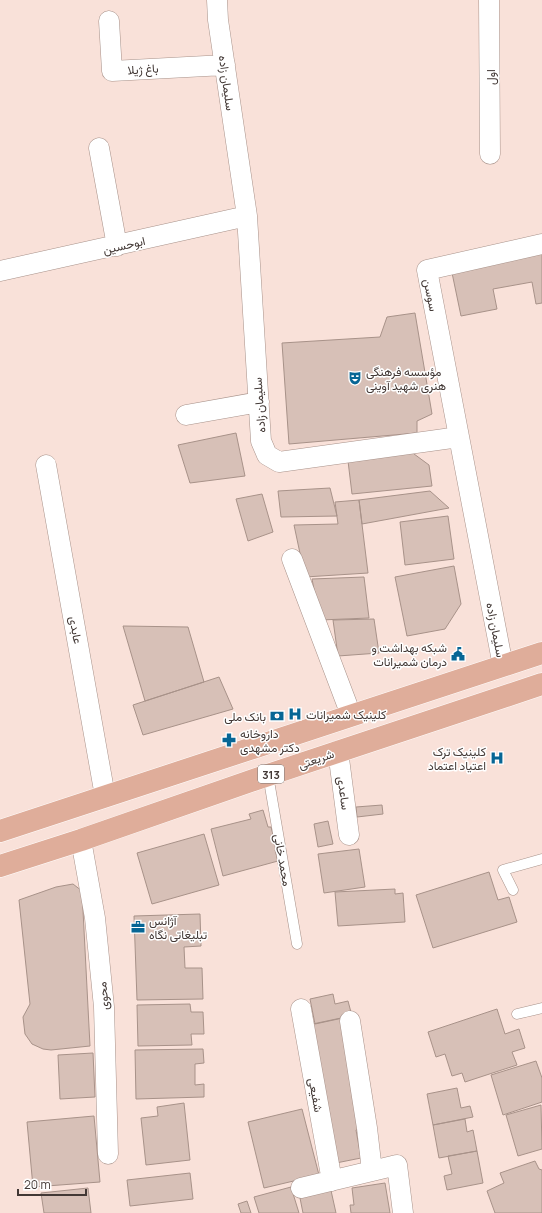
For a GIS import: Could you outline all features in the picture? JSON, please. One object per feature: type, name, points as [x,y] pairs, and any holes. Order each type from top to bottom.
[{"type":"main road","points":[[0,831],[542,653]]},
{"type":"main road","name":"شریعتی","points":[[0,866],[81,840],[338,751],[542,684]]},
{"type":"street","name":"سلیمان زاده","points":[[217,0],[224,64],[247,216],[261,441],[267,455],[279,462],[459,437],[502,666]]},
{"type":"street","name":"اول","points":[[489,0],[490,154]]},
{"type":"street","name":"باغ ژیلا","points":[[109,20],[112,71],[224,64]]},
{"type":"street","points":[[99,148],[117,246]]},
{"type":"street","name":"ابوحسین","points":[[0,271],[247,216]]},
{"type":"street","name":"سوسن","points":[[459,437],[427,269],[542,244]]},
{"type":"street","points":[[186,415],[259,402]]},
{"type":"street","name":"عابدی","points":[[46,465],[105,796]]},
{"type":"street","points":[[292,559],[351,715]]},
{"type":"street","name":"ساعدی","points":[[338,751],[349,835]]},
{"type":"street","name":"محوی","points":[[81,840],[95,918],[104,1007],[108,1154]]},
{"type":"street","name":"شفیعی","points":[[301,1009],[332,1181]]},
{"type":"street","points":[[350,1021],[367,1128],[372,1171]]},
{"type":"street","points":[[301,1188],[397,1165],[403,1213]]},
{"type":"lane","name":"محمد خانی","points":[[268,775],[297,944]]},
{"type":"lane","points":[[513,890],[503,870],[542,858]]},
{"type":"lane","points":[[517,1014],[542,1008]]},
{"type":"building","points":[[542,252],[542,303],[536,304],[532,282],[493,289],[497,309],[461,316],[451,268]]},
{"type":"building","name":"مؤسسه فرهنگی هنری شهید آوینی","points":[[415,313],[432,414],[417,421],[417,433],[289,444],[282,343],[380,337],[387,317]]},
{"type":"building","points":[[236,433],[245,476],[190,483],[178,445]]},
{"type":"building","points":[[410,451],[429,465],[432,486],[352,494],[348,461]]},
{"type":"building","points":[[330,488],[337,516],[281,517],[278,491]]},
{"type":"building","points":[[430,491],[449,508],[362,524],[359,500]]},
{"type":"building","points":[[262,494],[273,532],[248,541],[236,499]]},
{"type":"building","points":[[359,500],[368,573],[305,577],[294,525],[338,524],[335,502]]},
{"type":"building","points":[[448,516],[454,559],[405,565],[400,522]]},
{"type":"building","points":[[454,566],[461,604],[445,629],[407,636],[395,577]]},
{"type":"building","points":[[364,577],[369,618],[320,620],[312,579]]},
{"type":"building","points":[[374,619],[379,653],[338,656],[333,620]]},
{"type":"building","points":[[123,626],[188,627],[204,682],[145,701]]},
{"type":"building","points":[[219,677],[233,709],[143,735],[133,705]]},
{"type":"building","points":[[382,805],[383,814],[357,817],[356,807]]},
{"type":"building","points":[[263,810],[268,827],[271,827],[277,850],[275,850],[278,861],[223,876],[211,829],[251,819],[249,814]]},
{"type":"building","points":[[328,821],[333,844],[318,847],[314,824]]},
{"type":"building","points":[[204,834],[219,885],[152,904],[137,853]]},
{"type":"building","points":[[359,849],[365,887],[324,893],[318,854]]},
{"type":"building","points":[[489,872],[498,900],[509,897],[517,922],[433,948],[416,895]]},
{"type":"building","points":[[73,884],[82,891],[90,1046],[51,1050],[43,1049],[32,1044],[25,1034],[23,1017],[30,1004],[19,900],[56,887]]},
{"type":"building","points":[[395,889],[395,894],[403,893],[405,922],[338,926],[335,892]]},
{"type":"building","points":[[200,914],[201,946],[184,947],[185,968],[202,968],[203,999],[137,1000],[134,916]]},
{"type":"building","points":[[333,994],[335,1004],[348,1001],[352,1016],[315,1024],[310,999]]},
{"type":"building","points":[[190,1004],[191,1012],[203,1012],[204,1034],[191,1034],[192,1045],[138,1046],[137,1005]]},
{"type":"building","points":[[497,1009],[505,1034],[519,1029],[525,1048],[512,1052],[517,1065],[465,1082],[462,1073],[452,1076],[445,1054],[436,1057],[428,1032]]},
{"type":"building","points":[[341,1018],[363,1128],[356,1130],[361,1158],[336,1163],[308,1025]]},
{"type":"building","points":[[203,1049],[204,1063],[195,1064],[195,1085],[204,1084],[204,1097],[136,1099],[135,1050]]},
{"type":"building","points":[[93,1053],[95,1097],[60,1099],[58,1055]]},
{"type":"building","points":[[536,1061],[542,1078],[542,1102],[503,1115],[491,1075]]},
{"type":"building","points":[[457,1088],[461,1108],[470,1106],[473,1117],[433,1125],[427,1094]]},
{"type":"building","points":[[184,1103],[190,1160],[146,1165],[141,1118],[158,1116],[157,1107]]},
{"type":"building","points":[[541,1105],[542,1149],[518,1156],[506,1115]]},
{"type":"building","points":[[302,1109],[319,1175],[264,1188],[248,1122]]},
{"type":"building","points":[[94,1116],[100,1182],[33,1187],[27,1122]]},
{"type":"building","points":[[465,1119],[467,1132],[473,1130],[477,1151],[439,1158],[433,1125]]},
{"type":"building","points":[[477,1151],[483,1183],[447,1190],[444,1176],[452,1174],[448,1156]]},
{"type":"building","points":[[535,1161],[539,1169],[542,1170],[542,1213],[495,1213],[487,1191],[504,1183],[500,1173]]},
{"type":"building","points":[[190,1173],[193,1199],[130,1206],[127,1180]]},
{"type":"building","points":[[385,1183],[390,1213],[351,1213],[350,1205],[354,1205],[352,1188]]},
{"type":"building","points":[[330,1186],[336,1213],[303,1213],[299,1193]]},
{"type":"building","points":[[291,1187],[299,1213],[259,1213],[254,1197]]},
{"type":"building","points":[[88,1188],[91,1213],[44,1213],[41,1193]]},
{"type":"building","points":[[247,1201],[251,1213],[241,1213],[238,1204]]},
{"type":"place","name":"مؤسسه فرهنگی هنری شهید آوینی","points":[[355,378]]},
{"type":"place","name":"شبکه بهداشت و درمان شمیرانات","points":[[458,654]]},
{"type":"place","name":"کلینیک شمیرانات","points":[[295,714]]},
{"type":"place","name":"بانک ملی","points":[[277,716]]},
{"type":"place","name":"داروخانه دکتر مشهدی","points":[[229,740]]},
{"type":"place","name":"کلینیک ترک اعتیاد اعتماد","points":[[497,758]]},
{"type":"place","name":"آژانس تبلیغاتی نگاه","points":[[138,927]]}]
